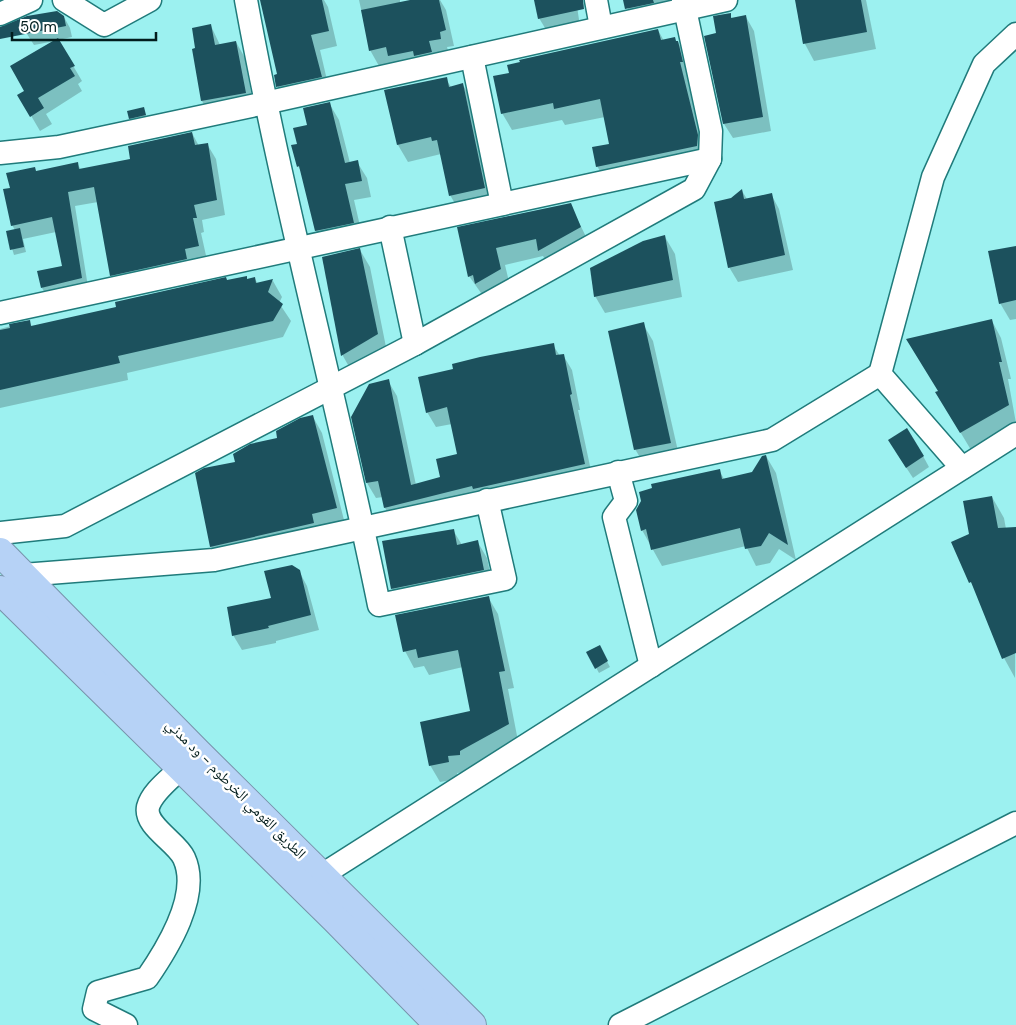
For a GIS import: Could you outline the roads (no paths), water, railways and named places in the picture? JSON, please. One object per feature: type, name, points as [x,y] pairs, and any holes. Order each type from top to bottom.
[{"type":"highway","name":"الطريق القومي الخرطوم - ود مدني","points":[[0,552],[198,753],[472,1025]]},
{"type":"highway","name":"الطريق القومي الخرطوم - ود مدني","points":[[0,590],[180,769],[336,919],[439,1025]]},
{"type":"street","points":[[0,14],[31,0]]},
{"type":"street","points":[[64,0],[104,25],[150,0]]},
{"type":"street","points":[[246,0],[265,103],[297,248],[332,386],[379,605],[505,579],[487,500]]},
{"type":"street","points":[[596,0],[601,27]]},
{"type":"street","points":[[0,153],[59,146],[265,103],[601,27],[684,5],[726,0]]},
{"type":"street","points":[[0,533],[65,526],[415,344],[694,189],[710,159],[711,131],[684,5]]},
{"type":"street","points":[[23,575],[214,560],[772,440],[880,374],[933,177],[984,64],[1016,34]]},
{"type":"street","points":[[472,57],[502,204]]},
{"type":"street","points":[[0,312],[710,159]]},
{"type":"street","points":[[390,227],[415,344]]},
{"type":"street","points":[[880,374],[962,468]]},
{"type":"street","points":[[322,874],[1016,434]]},
{"type":"street","points":[[618,472],[626,501],[614,517],[651,666]]},
{"type":"street","points":[[126,1025],[94,1009],[98,992],[147,978],[174,936],[186,894],[188,873],[184,858],[170,840],[151,823],[148,807],[155,795],[180,769]]},
{"type":"street","points":[[620,1025],[1016,823]]}]
